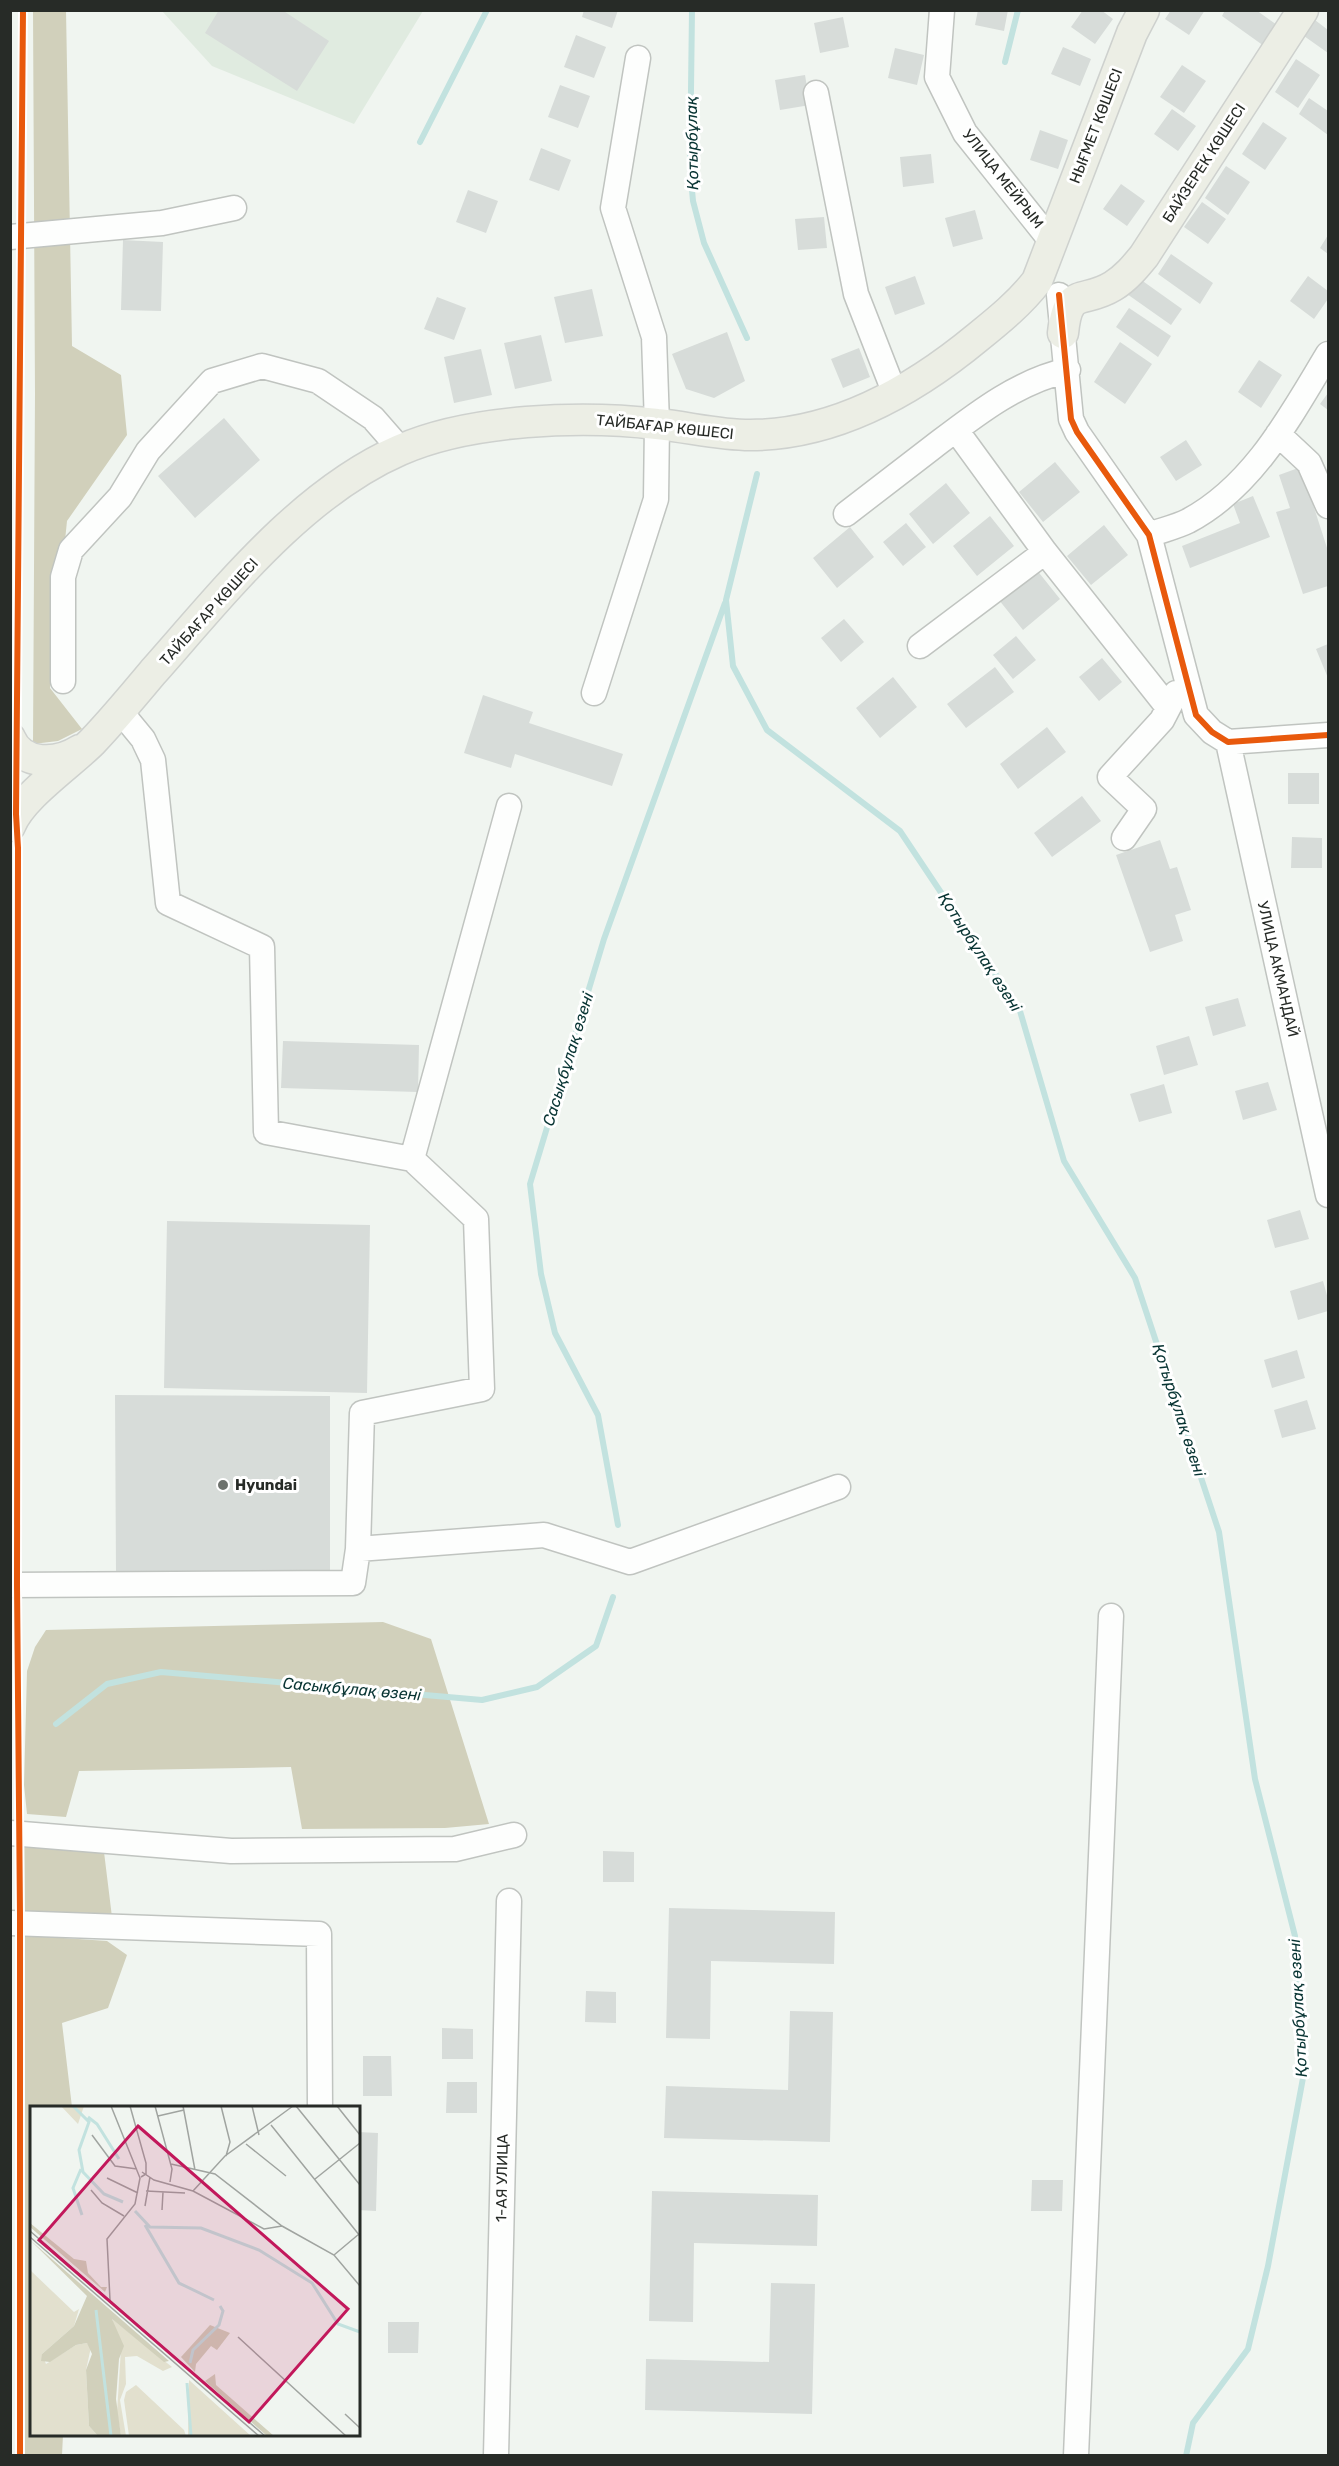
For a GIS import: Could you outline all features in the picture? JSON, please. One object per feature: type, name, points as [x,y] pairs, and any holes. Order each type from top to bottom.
[{"type":"main road","name":"НЫҒМЕТ КӨШЕСІ","points":[[1004,316],[1025,297],[1037,281],[1132,33],[1143,10]]},
{"type":"main road","name":"БАЙЗЕРЕК КӨШЕСІ","points":[[1073,295],[1099,292],[1113,286],[1135,268],[1303,10]]},
{"type":"main road","points":[[1052,242],[1074,300],[1068,307],[1064,333]]},
{"type":"main road","points":[[1004,316],[1034,299],[1073,295]]},
{"type":"main road","points":[[1004,316],[1028,307],[1045,306],[1056,314],[1064,333]]},
{"type":"main road","name":"ТАЙБАҒАР КӨШЕСІ","points":[[92,741],[231,585],[282,534],[318,502],[346,482],[401,450],[454,434],[504,426],[581,420],[657,424],[718,433],[771,435],[829,423],[895,394],[941,366],[1004,316]]},
{"type":"main road","points":[[10,738],[16,749],[27,757],[43,761],[72,755],[92,741]]},
{"type":"main road","points":[[10,826],[20,808],[92,741]]},
{"type":"street","name":"УЛИЦА МЕЙРЫМ","points":[[942,10],[937,77],[965,133],[1052,242]]},
{"type":"street","points":[[594,693],[656,499],[657,424],[654,337],[613,208],[638,58]]},
{"type":"street","points":[[816,93],[856,294],[895,394]]},
{"type":"street","points":[[10,237],[162,222],[234,208]]},
{"type":"street","points":[[1064,333],[1071,419],[1077,432],[1149,535],[1196,715],[1212,732],[1228,742],[1329,735]]},
{"type":"street","points":[[1149,535],[1188,521],[1222,497],[1250,470],[1278,434],[1329,354]]},
{"type":"street","points":[[63,681],[63,577],[71,550],[120,497],[148,451],[212,381],[262,366],[318,381],[373,418],[401,450]]},
{"type":"street","points":[[846,514],[956,430],[1025,384],[1068,370]]},
{"type":"street","points":[[956,430],[1045,552],[1167,706]]},
{"type":"street","points":[[1278,434],[1309,463],[1329,506]]},
{"type":"street","points":[[920,646],[1045,552]]},
{"type":"street","points":[[1124,837],[1144,809],[1110,777],[1162,720],[1167,706],[1187,676]]},
{"type":"street","points":[[10,1585],[353,1583],[358,1549],[362,1413],[482,1389],[476,1219],[412,1159],[266,1132],[262,947],[168,903],[153,760],[143,739],[120,711]]},
{"type":"street","name":"УЛИЦА АКМАНДАЙ","points":[[1228,742],[1329,1195]]},
{"type":"street","points":[[412,1159],[508,806]]},
{"type":"street","points":[[358,1549],[544,1535],[630,1562],[838,1487]]},
{"type":"street","points":[[1076,2456],[1111,1616]]},
{"type":"street","points":[[10,1833],[231,1851],[455,1849],[514,1835]]},
{"type":"street","name":"1-АЯ УЛИЦА","points":[[496,2456],[509,1901]]},
{"type":"street","points":[[10,1923],[319,1934],[320,2106]]},
{"type":"shaded area","points":[[162,11],[423,11],[354,124],[212,66]]},
{"type":"green space","points":[[66,10],[72,346],[121,375],[127,435],[67,521],[50,688],[82,729],[58,741],[33,744],[35,393],[33,11]]},
{"type":"green space","points":[[383,1622],[431,1639],[489,1824],[445,1828],[302,1829],[291,1767],[79,1771],[66,1817],[27,1814],[24,1785],[27,1671],[35,1647],[46,1630]]},
{"type":"green space","points":[[20,1840],[104,1852],[112,1917],[20,1914]]},
{"type":"green space","points":[[20,1935],[107,1941],[127,1955],[108,2008],[62,2023],[72,2106],[30,2106],[30,2436],[63,2436],[62,2455],[20,2456]]},
{"type":"building","points":[[219,10],[282,10],[329,41],[297,91],[205,33]]},
{"type":"building","points":[[584,10],[618,10],[612,28],[582,17]]},
{"type":"building","points":[[978,10],[1008,10],[1004,31],[975,25]]},
{"type":"building","points":[[1083,10],[1101,10],[1113,19],[1095,44],[1071,27]]},
{"type":"building","points":[[1171,10],[1205,10],[1189,35],[1165,19]]},
{"type":"building","points":[[1225,10],[1256,10],[1277,25],[1264,46],[1222,16]]},
{"type":"building","points":[[843,17],[849,47],[820,53],[814,23]]},
{"type":"building","points":[[1315,20],[1328,30],[1328,53],[1304,36]]},
{"type":"building","points":[[576,35],[606,47],[594,78],[564,67]]},
{"type":"building","points":[[1063,47],[1091,59],[1080,86],[1051,74]]},
{"type":"building","points":[[895,48],[924,55],[917,85],[888,78]]},
{"type":"building","points":[[1296,59],[1320,75],[1298,108],[1275,92]]},
{"type":"building","points":[[1182,65],[1206,81],[1184,113],[1160,97]]},
{"type":"building","points":[[805,75],[810,105],[780,110],[775,80]]},
{"type":"building","points":[[560,85],[590,96],[578,128],[548,117]]},
{"type":"building","points":[[1309,98],[1328,111],[1328,135],[1299,114]]},
{"type":"building","points":[[1172,109],[1196,126],[1178,151],[1154,134]]},
{"type":"building","points":[[1263,122],[1287,138],[1265,170],[1242,154]]},
{"type":"building","points":[[1040,130],[1068,140],[1058,169],[1030,160]]},
{"type":"building","points":[[541,148],[571,160],[559,191],[529,180]]},
{"type":"building","points":[[931,154],[934,183],[903,187],[900,157]]},
{"type":"building","points":[[1226,166],[1250,182],[1228,215],[1205,198]]},
{"type":"building","points":[[1121,184],[1145,201],[1127,226],[1103,209]]},
{"type":"building","points":[[468,190],[498,201],[486,233],[456,222]]},
{"type":"building","points":[[1202,202],[1226,219],[1208,244],[1184,227]]},
{"type":"building","points":[[975,210],[983,239],[953,247],[945,218]]},
{"type":"building","points":[[824,217],[827,248],[798,250],[795,219]]},
{"type":"building","points":[[1328,235],[1328,254],[1320,248]]},
{"type":"building","points":[[123,240],[163,242],[161,311],[121,310]]},
{"type":"building","points":[[1171,254],[1213,283],[1200,304],[1158,274]]},
{"type":"building","points":[[915,276],[925,304],[895,315],[885,287]]},
{"type":"building","points":[[1308,276],[1328,291],[1328,299],[1314,319],[1290,301]]},
{"type":"building","points":[[1137,277],[1182,309],[1171,325],[1127,294]]},
{"type":"building","points":[[592,289],[603,336],[565,343],[554,297]]},
{"type":"building","points":[[437,297],[466,308],[454,340],[424,329]]},
{"type":"building","points":[[1129,308],[1171,336],[1158,357],[1116,327]]},
{"type":"building","points":[[727,332],[745,381],[714,398],[686,389],[672,354]]},
{"type":"building","points":[[541,335],[552,381],[515,389],[504,343]]},
{"type":"building","points":[[1120,342],[1152,364],[1125,404],[1094,382]]},
{"type":"building","points":[[859,348],[870,377],[843,388],[831,359]]},
{"type":"building","points":[[481,349],[492,395],[454,403],[444,357]]},
{"type":"building","points":[[1259,360],[1282,375],[1261,408],[1238,392]]},
{"type":"building","points":[[1328,393],[1328,410],[1320,404]]},
{"type":"building","points":[[224,418],[260,460],[195,518],[158,476]]},
{"type":"building","points":[[1186,440],[1202,465],[1176,481],[1160,457]]},
{"type":"building","points":[[1055,462],[1080,492],[1043,522],[1019,492]]},
{"type":"building","points":[[1301,467],[1328,551],[1328,586],[1303,594],[1276,512],[1290,508],[1279,475]]},
{"type":"building","points":[[946,483],[970,513],[933,544],[909,514]]},
{"type":"building","points":[[1253,496],[1270,537],[1190,568],[1182,546],[1240,523],[1233,504]]},
{"type":"building","points":[[990,516],[1014,546],[977,576],[953,546]]},
{"type":"building","points":[[906,523],[926,547],[903,566],[883,542]]},
{"type":"building","points":[[1104,525],[1128,555],[1091,585],[1067,556]]},
{"type":"building","points":[[850,527],[874,557],[837,588],[813,558]]},
{"type":"building","points":[[1036,569],[1060,599],[1023,630],[999,600]]},
{"type":"building","points":[[844,619],[864,642],[841,662],[821,638]]},
{"type":"building","points":[[1016,636],[1036,660],[1013,679],[993,655]]},
{"type":"building","points":[[1328,644],[1328,678],[1316,649]]},
{"type":"building","points":[[1102,658],[1122,682],[1099,701],[1079,677]]},
{"type":"building","points":[[995,667],[1014,692],[966,728],[947,704]]},
{"type":"building","points":[[893,677],[917,707],[880,738],[856,708]]},
{"type":"building","points":[[483,695],[533,712],[529,723],[623,754],[612,786],[515,754],[511,768],[464,753]]},
{"type":"building","points":[[1047,727],[1066,752],[1018,789],[1000,764]]},
{"type":"building","points":[[1288,773],[1319,773],[1319,804],[1288,804]]},
{"type":"building","points":[[1082,796],[1101,821],[1052,857],[1034,833]]},
{"type":"building","points":[[1292,837],[1322,838],[1322,868],[1291,868]]},
{"type":"building","points":[[1160,840],[1170,869],[1177,867],[1191,910],[1175,915],[1183,941],[1150,952],[1116,855]]},
{"type":"building","points":[[1238,998],[1246,1026],[1213,1036],[1205,1007]]},
{"type":"building","points":[[1189,1036],[1198,1065],[1164,1075],[1156,1046]]},
{"type":"building","points":[[283,1041],[419,1045],[418,1092],[281,1088]]},
{"type":"building","points":[[1268,1082],[1277,1110],[1243,1120],[1235,1091]]},
{"type":"building","points":[[1164,1084],[1172,1113],[1139,1122],[1130,1094]]},
{"type":"building","points":[[1300,1210],[1309,1239],[1275,1248],[1267,1220]]},
{"type":"building","points":[[167,1221],[370,1225],[367,1393],[164,1388]]},
{"type":"building","points":[[1323,1281],[1328,1299],[1328,1311],[1298,1320],[1290,1291]]},
{"type":"building","points":[[1297,1350],[1305,1378],[1272,1388],[1264,1360]]},
{"type":"building","name":"Hyundai","points":[[115,1395],[330,1396],[330,1575],[116,1574]]},
{"type":"building","points":[[1307,1400],[1316,1429],[1282,1438],[1274,1410]]},
{"type":"building","points":[[603,1851],[634,1852],[634,1882],[603,1882]]},
{"type":"building","points":[[669,1908],[835,1912],[834,1964],[711,1961],[710,2039],[666,2038]]},
{"type":"building","points":[[586,1991],[616,1992],[616,2023],[585,2022]]},
{"type":"building","points":[[790,2011],[833,2012],[830,2142],[664,2138],[666,2086],[788,2090]]},
{"type":"building","points":[[442,2028],[473,2029],[473,2059],[442,2059]]},
{"type":"building","points":[[363,2056],[391,2056],[392,2096],[363,2096]]},
{"type":"building","points":[[447,2082],[477,2082],[477,2113],[446,2113]]},
{"type":"building","points":[[360,2132],[378,2133],[376,2211],[360,2210]]},
{"type":"building","points":[[1032,2180],[1063,2180],[1062,2211],[1031,2211]]},
{"type":"building","points":[[652,2191],[818,2195],[817,2246],[694,2243],[693,2322],[649,2321]]},
{"type":"building","points":[[771,2283],[815,2284],[812,2414],[645,2410],[646,2359],[769,2362]]},
{"type":"building","points":[[388,2322],[419,2322],[418,2353],[388,2353]]},
{"type":"waterway","points":[[420,142],[487,10]]},
{"type":"waterway","name":"Қотырбұлақ","points":[[692,10],[690,168],[693,201],[704,243],[747,338]]},
{"type":"waterway","points":[[1005,62],[1018,10]]},
{"type":"waterway","name":"Қотырбұлақ өзені","points":[[757,474],[726,600],[733,666],[767,730],[900,831],[1020,1011],[1064,1161],[1135,1278],[1219,1532],[1255,1779],[1295,1936],[1303,2078],[1268,2266],[1248,2349],[1193,2423],[1186,2456]]},
{"type":"waterway","name":"Сасықбұлақ өзені","points":[[618,1525],[598,1415],[555,1333],[541,1274],[530,1184],[604,939],[725,603]]},
{"type":"waterway","name":"Сасықбұлақ өзені","points":[[56,1724],[107,1684],[161,1672],[482,1700],[537,1687],[596,1646],[613,1597]]},
{"type":"cycle path","points":[[20,2456],[20,1914],[17,1585],[18,848],[16,814],[23,10]]},
{"type":"cycle path","points":[[1059,295],[1071,419],[1077,432],[1149,535],[1196,715],[1212,732],[1228,742],[1328,735]]},
{"type":"place","name":"Hyundai","points":[[223,1485]]}]
